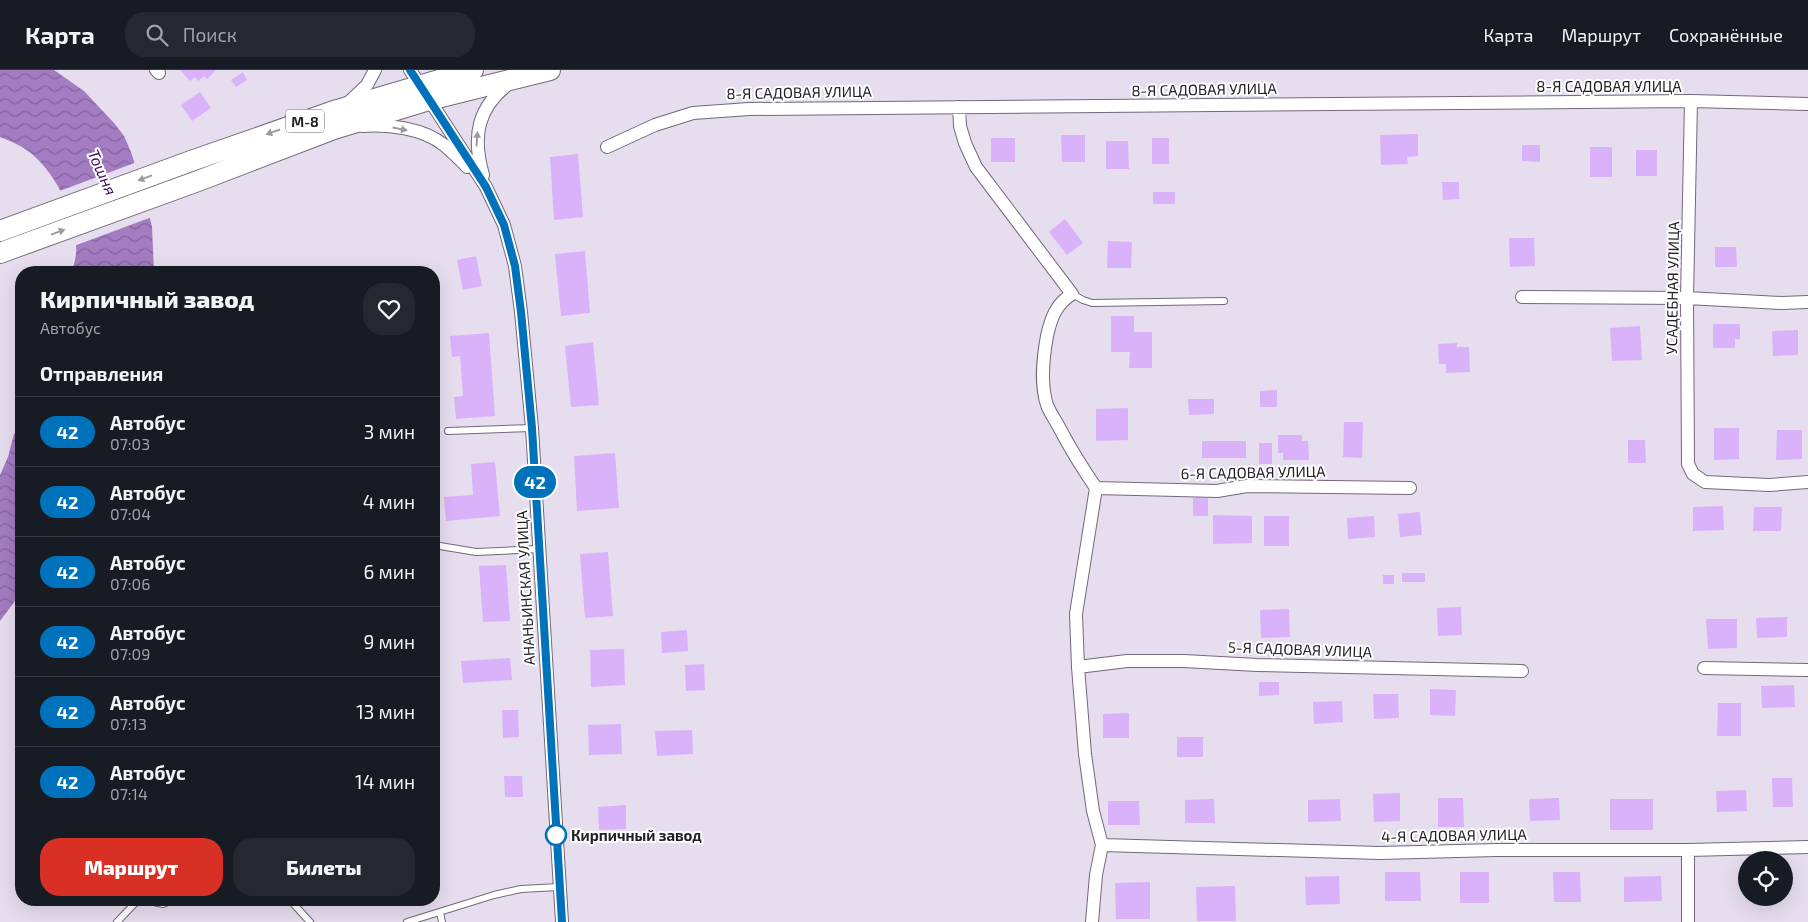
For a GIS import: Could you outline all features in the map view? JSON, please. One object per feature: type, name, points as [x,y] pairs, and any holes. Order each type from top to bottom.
[{"type":"highway","name":"М-8","points":[[6,251],[198,181],[335,119],[419,85],[473,70]]},
{"type":"highway","name":"М-8","points":[[419,85],[520,77],[550,70]]},
{"type":"highway","name":"М-8","points":[[3,230],[191,161],[335,119]]},
{"type":"street","points":[[335,119],[361,92],[373,76],[375,70]]},
{"type":"street","points":[[486,187],[477,147],[479,124],[491,101],[520,77]]},
{"type":"street","name":"АНАНЬИНСКАЯ УЛИЦА","points":[[419,85],[486,187],[504,225],[515,266],[532,428],[562,922]]},
{"type":"street","name":"8-Я САДОВАЯ УЛИЦА","points":[[607,147],[674,118],[713,110],[826,107],[1691,102],[1808,104]]},
{"type":"street","name":"УСАДЕБНАЯ УЛИЦА","points":[[1691,102],[1687,298],[1688,464],[1693,474],[1705,482],[1769,485],[1808,482]]},
{"type":"street","points":[[959,107],[960,126],[965,143],[976,167],[1072,294],[1062,300],[1054,314],[1048,332],[1044,356],[1044,384],[1048,405],[1056,422],[1076,459],[1096,488],[1076,614],[1078,667],[1089,785],[1102,845],[1096,875],[1092,922]]},
{"type":"street","points":[[335,119],[397,127],[421,134],[443,144],[486,187]]},
{"type":"street","points":[[1522,297],[1687,298],[1782,303],[1808,302]]},
{"type":"street","name":"6-Я САДОВАЯ УЛИЦА","points":[[1096,488],[1217,491],[1247,486],[1410,488]]},
{"type":"street","name":"5-Я САДОВАЯ УЛИЦА","points":[[1078,667],[1127,661],[1184,661],[1257,665],[1522,670]]},
{"type":"street","points":[[1704,668],[1808,670]]},
{"type":"street","name":"4-Я САДОВАЯ УЛИЦА","points":[[1102,845],[1380,853],[1808,847]]},
{"type":"street","points":[[1688,850],[1688,922]]},
{"type":"lane","points":[[1072,294],[1092,303],[1224,302]]},
{"type":"lane","points":[[448,432],[532,428]]},
{"type":"lane","points":[[440,546],[476,552],[539,549]]},
{"type":"lane","points":[[407,922],[521,889],[559,887]]},
{"type":"lane","points":[[117,922],[132,906]]},
{"type":"lane","points":[[295,906],[310,922]]},
{"type":"lane","points":[[440,912],[442,922]]},
{"type":"water","name":"Тошня","points":[[0,70],[54,70],[84,91],[114,123],[124,136],[131,152],[143,189],[152,227],[154,266],[73,266],[76,253],[75,233],[68,206],[62,193],[38,159],[22,147],[0,137]]},
{"type":"water","points":[[14,434],[15,601],[0,621],[0,475],[8,457]]},
{"type":"pier","points":[[137,162],[146,188],[152,217],[74,246],[68,215],[57,192]]},
{"type":"building","points":[[180,70],[215,71],[207,79],[204,76],[198,81],[195,77],[190,81]]},
{"type":"building","points":[[243,72],[247,80],[236,87],[231,80]]},
{"type":"building","points":[[200,92],[211,108],[192,121],[181,105]]},
{"type":"building","points":[[1418,134],[1418,156],[1407,157],[1408,164],[1381,165],[1380,135]]},
{"type":"building","points":[[1061,135],[1085,135],[1085,162],[1062,162]]},
{"type":"building","points":[[991,138],[1015,138],[1015,162],[991,162]]},
{"type":"building","points":[[1152,138],[1169,138],[1169,164],[1152,164]]},
{"type":"building","points":[[1106,141],[1128,141],[1129,169],[1106,169]]},
{"type":"building","points":[[1522,145],[1540,145],[1540,162],[1522,161]]},
{"type":"building","points":[[1590,147],[1612,147],[1612,177],[1590,177]]},
{"type":"building","points":[[1636,150],[1657,150],[1657,176],[1636,176]]},
{"type":"building","points":[[578,154],[583,217],[554,220],[550,157]]},
{"type":"building","points":[[1442,182],[1459,182],[1459,199],[1443,200]]},
{"type":"building","points":[[1153,192],[1175,192],[1175,204],[1153,204]]},
{"type":"building","points":[[1065,219],[1083,243],[1067,255],[1049,232]]},
{"type":"building","points":[[1509,238],[1534,238],[1535,266],[1510,267]]},
{"type":"building","points":[[1108,241],[1132,242],[1131,268],[1107,268]]},
{"type":"building","points":[[1715,247],[1736,247],[1737,267],[1715,267]]},
{"type":"building","points":[[585,251],[590,313],[561,316],[555,254]]},
{"type":"building","points":[[476,256],[482,286],[463,290],[457,260]]},
{"type":"building","points":[[1111,316],[1134,316],[1134,332],[1152,332],[1152,368],[1129,368],[1130,352],[1111,352]]},
{"type":"building","points":[[1713,324],[1740,324],[1740,339],[1735,339],[1735,348],[1713,348]]},
{"type":"building","points":[[1640,326],[1642,360],[1612,361],[1610,328]]},
{"type":"building","points":[[1798,330],[1798,355],[1773,356],[1772,331]]},
{"type":"building","points":[[489,333],[495,416],[456,419],[454,397],[463,396],[460,356],[452,357],[450,336]]},
{"type":"building","points":[[593,342],[599,405],[571,407],[565,346]]},
{"type":"building","points":[[1457,343],[1457,347],[1469,347],[1470,372],[1446,373],[1446,364],[1439,364],[1438,344]]},
{"type":"building","points":[[1277,390],[1277,407],[1260,407],[1260,391]]},
{"type":"building","points":[[1188,399],[1214,399],[1214,414],[1189,415]]},
{"type":"building","points":[[1128,408],[1128,440],[1096,441],[1096,409]]},
{"type":"building","points":[[1344,422],[1363,422],[1362,458],[1343,457]]},
{"type":"building","points":[[1714,428],[1739,428],[1739,459],[1714,460]]},
{"type":"building","points":[[1777,430],[1802,430],[1802,459],[1776,460]]},
{"type":"building","points":[[1278,435],[1302,435],[1302,441],[1308,441],[1309,460],[1283,460],[1283,453],[1278,453]]},
{"type":"building","points":[[1628,440],[1645,440],[1646,463],[1628,463]]},
{"type":"building","points":[[1202,441],[1246,441],[1246,458],[1202,458]]},
{"type":"building","points":[[1259,443],[1272,443],[1272,464],[1259,464]]},
{"type":"building","points":[[615,453],[619,508],[577,511],[574,456]]},
{"type":"building","points":[[495,462],[500,516],[446,521],[444,497],[473,495],[471,464]]},
{"type":"building","points":[[1193,498],[1208,498],[1208,516],[1193,516]]},
{"type":"building","points":[[1723,506],[1724,530],[1693,531],[1693,507]]},
{"type":"building","points":[[1754,507],[1782,507],[1781,531],[1753,531]]},
{"type":"building","points":[[1420,512],[1422,535],[1400,537],[1398,514]]},
{"type":"building","points":[[1213,515],[1252,516],[1252,543],[1213,544]]},
{"type":"building","points":[[1264,516],[1289,516],[1289,546],[1264,546]]},
{"type":"building","points":[[1374,516],[1375,537],[1348,539],[1347,518]]},
{"type":"building","points":[[608,552],[613,616],[585,618],[580,554]]},
{"type":"building","points":[[506,565],[510,621],[483,622],[479,566]]},
{"type":"building","points":[[1402,573],[1425,573],[1425,582],[1402,582]]},
{"type":"building","points":[[1383,575],[1394,575],[1394,584],[1383,584]]},
{"type":"building","points":[[1461,607],[1462,635],[1438,636],[1437,608]]},
{"type":"building","points":[[1289,609],[1290,637],[1261,638],[1260,610]]},
{"type":"building","points":[[1787,617],[1787,637],[1757,638],[1756,618]]},
{"type":"building","points":[[1706,619],[1737,619],[1737,648],[1708,649]]},
{"type":"building","points":[[687,630],[688,651],[662,653],[661,632]]},
{"type":"building","points":[[624,649],[625,685],[591,687],[590,650]]},
{"type":"building","points":[[510,658],[512,680],[463,683],[461,661]]},
{"type":"building","points":[[704,664],[705,690],[686,691],[685,665]]},
{"type":"building","points":[[1259,682],[1279,682],[1279,695],[1259,696]]},
{"type":"building","points":[[1794,685],[1795,707],[1762,708],[1761,686]]},
{"type":"building","points":[[1430,689],[1456,690],[1455,716],[1430,715]]},
{"type":"building","points":[[1373,694],[1398,694],[1399,718],[1374,719]]},
{"type":"building","points":[[1342,701],[1343,722],[1314,724],[1313,702]]},
{"type":"building","points":[[1718,703],[1741,703],[1741,736],[1717,736]]},
{"type":"building","points":[[502,710],[518,710],[519,737],[503,738]]},
{"type":"building","points":[[1129,713],[1129,738],[1103,738],[1103,714]]},
{"type":"building","points":[[621,724],[622,754],[589,755],[588,725]]},
{"type":"building","points":[[692,730],[693,754],[657,756],[655,731]]},
{"type":"building","points":[[1177,737],[1203,737],[1203,757],[1177,757]]},
{"type":"building","points":[[504,776],[522,776],[523,797],[505,797]]},
{"type":"building","points":[[1772,778],[1792,778],[1793,807],[1773,807]]},
{"type":"building","points":[[1746,790],[1747,811],[1717,812],[1716,791]]},
{"type":"building","points":[[1400,793],[1400,821],[1374,822],[1373,794]]},
{"type":"building","points":[[1438,798],[1463,798],[1464,827],[1438,827]]},
{"type":"building","points":[[1559,798],[1560,820],[1530,821],[1529,799]]},
{"type":"building","points":[[1214,799],[1215,823],[1185,823],[1185,800]]},
{"type":"building","points":[[1340,799],[1341,821],[1308,822],[1308,800]]},
{"type":"building","points":[[1610,799],[1653,799],[1653,830],[1610,830]]},
{"type":"building","points":[[1108,801],[1139,801],[1140,825],[1108,825]]},
{"type":"building","points":[[626,805],[626,829],[599,830],[598,807]]},
{"type":"building","points":[[1385,872],[1420,872],[1421,901],[1385,901]]},
{"type":"building","points":[[1460,872],[1489,872],[1489,903],[1460,903]]},
{"type":"building","points":[[1553,872],[1580,872],[1581,902],[1554,902]]},
{"type":"building","points":[[1339,876],[1340,904],[1306,905],[1305,877]]},
{"type":"building","points":[[1661,876],[1662,901],[1624,902],[1624,877]]},
{"type":"building","points":[[1150,882],[1150,919],[1116,919],[1115,883]]},
{"type":"building","points":[[1235,886],[1236,921],[1197,921],[1196,887]]},
{"type":"bus line","name":"42","points":[[410,70],[486,187],[504,225],[515,266],[532,428],[562,922]]},
{"type":"place","name":"Кирпичный завод","points":[[556,835]]}]
